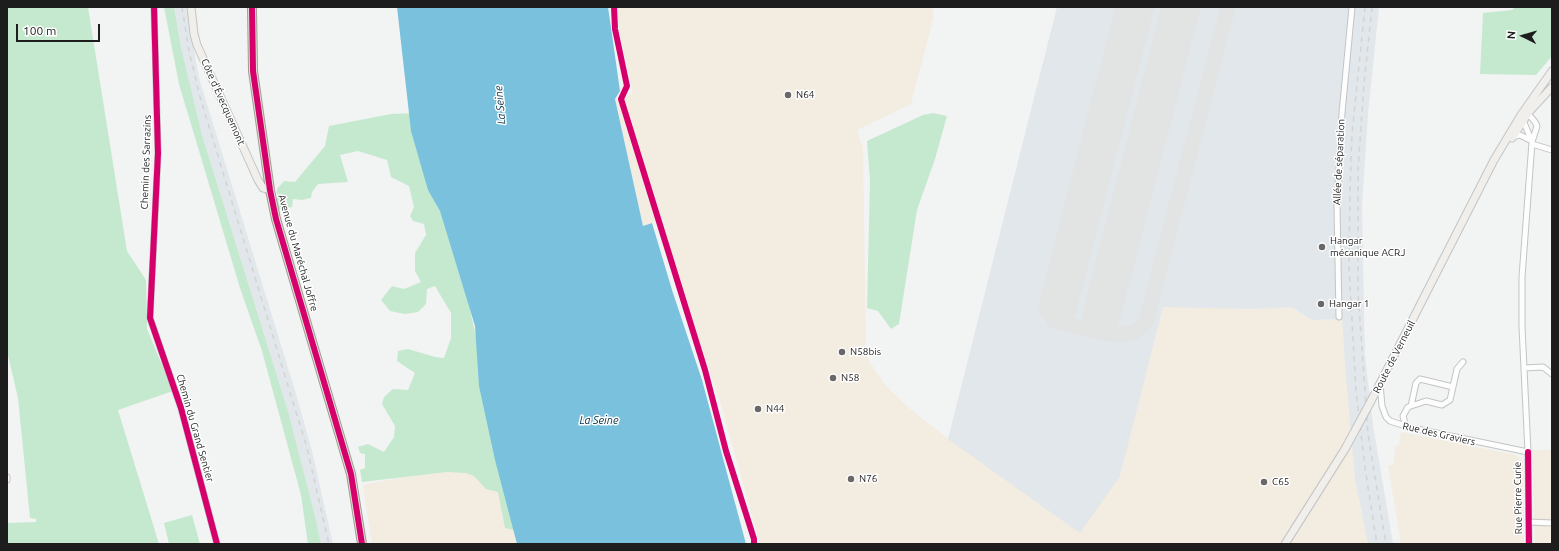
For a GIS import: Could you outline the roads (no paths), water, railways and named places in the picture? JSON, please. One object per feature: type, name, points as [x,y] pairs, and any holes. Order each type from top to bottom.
[{"type":"main road","name":"Côte d'Évecquemont","points":[[191,7],[194,34],[203,57],[260,185],[270,190]]},
{"type":"main road","name":"Avenue du Maréchal Joffre","points":[[252,7],[254,85],[270,190],[276,219],[344,451],[354,490],[362,544]]},
{"type":"main road","name":"Route de Verneuil","points":[[1284,544],[1345,449],[1478,195],[1494,160],[1552,71]]},
{"type":"main road","name":"Route de Verneuil","points":[[1478,195],[1524,115],[1552,87]]},
{"type":"street","name":"Chemin des Sarrazins","points":[[150,318],[158,153],[154,7]]},
{"type":"street","name":"Allée de séparation","points":[[1339,317],[1337,205],[1342,113],[1352,7]]},
{"type":"street","name":"Rue Pierre Curie","points":[[1524,115],[1532,143]]},
{"type":"street","name":"Rue Pierre Curie","points":[[1524,115],[1537,126],[1532,143],[1522,267],[1522,327],[1528,452],[1529,544]]},
{"type":"street","points":[[1512,138],[1520,135],[1532,143],[1552,150]]},
{"type":"street","name":"Chemin du Grand Sentier","points":[[150,318],[158,346],[169,371],[180,404],[217,544]]},
{"type":"street","points":[[1406,426],[1404,412],[1408,407],[1426,401],[1442,405],[1450,400],[1457,369],[1463,362]]},
{"type":"street","points":[[1524,368],[1543,367],[1552,374]]},
{"type":"street","points":[[1411,406],[1416,383],[1420,379],[1453,387]]},
{"type":"street","name":"Rue des Graviers","points":[[1380,384],[1382,406],[1386,417],[1390,421],[1406,426],[1528,452]]},
{"type":"street","points":[[1529,522],[1552,523]]},
{"type":"water","name":"La Seine","points":[[397,7],[608,7],[620,91],[615,99],[643,226],[652,223],[672,290],[702,380],[746,544],[517,544],[495,460],[479,386],[475,326],[440,211],[428,190],[411,131]]},
{"type":"railway","points":[[182,7],[189,51],[200,97],[307,448],[329,544]]},
{"type":"railway","points":[[1365,7],[1352,134],[1349,267],[1356,392],[1365,468],[1377,544]]},
{"type":"railway","points":[[1372,7],[1364,84],[1358,169],[1358,292],[1368,434],[1386,544]]},
{"type":"place","name":"N64","points":[[788,95]]},
{"type":"place","name":"Hangar mécanique ACRJ","points":[[1322,247]]},
{"type":"place","name":"Hangar 1","points":[[1321,304]]},
{"type":"place","name":"N58bis","points":[[842,352]]},
{"type":"place","name":"N58","points":[[833,378]]},
{"type":"place","name":"N44","points":[[758,409]]},
{"type":"place","name":"N76","points":[[851,479]]},
{"type":"place","name":"C65","points":[[1264,482]]}]
